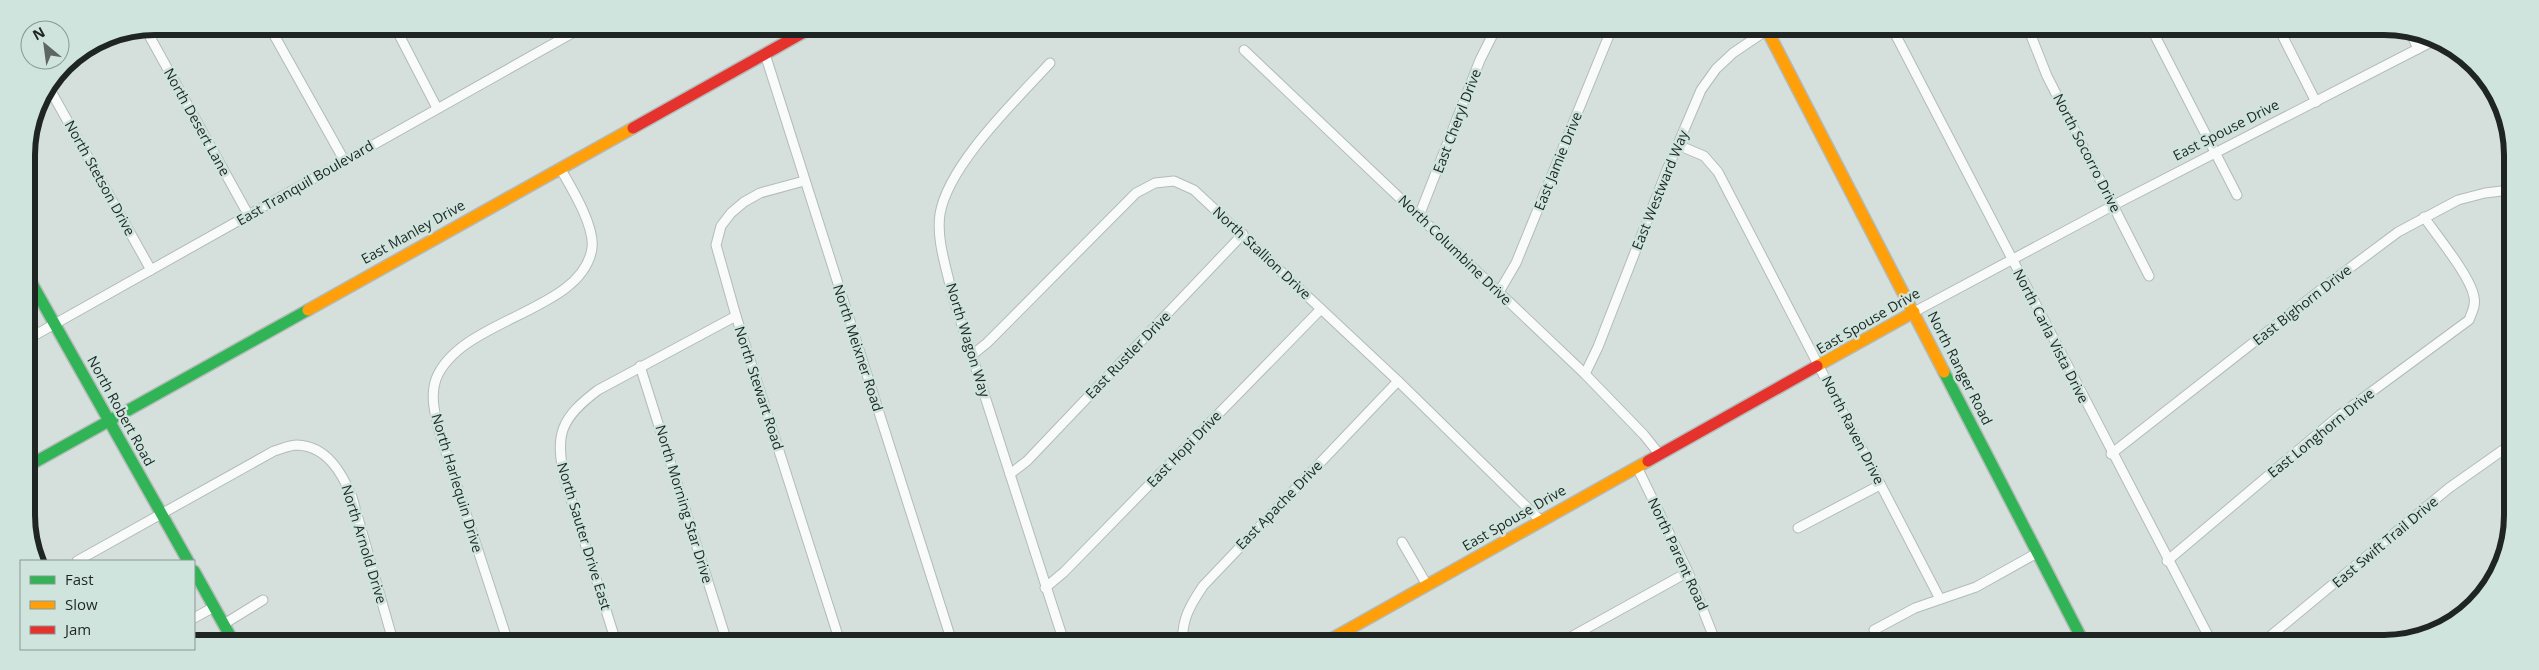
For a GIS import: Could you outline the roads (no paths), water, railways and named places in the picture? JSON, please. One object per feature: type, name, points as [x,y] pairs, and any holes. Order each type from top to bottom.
[{"type":"street","name":"North Desert Lane","points":[[149,35],[249,216]]},
{"type":"street","points":[[274,35],[344,160]]},
{"type":"street","points":[[400,35],[437,108]]},
{"type":"street","name":"East Tranquil Boulevard","points":[[35,335],[569,35]]},
{"type":"street","name":"East Manley Drive","points":[[35,462],[799,35]]},
{"type":"street","name":"East Cheryl Drive","points":[[1419,216],[1480,60],[1492,35]]},
{"type":"street","name":"East Jamie Drive","points":[[1499,292],[1516,264],[1609,35]]},
{"type":"street","name":"East Westward Way","points":[[1584,374],[1598,347],[1701,90],[1716,69],[1732,52],[1758,35]]},
{"type":"street","name":"North Ranger Road","points":[[1770,35],[2080,635]]},
{"type":"street","name":"North Carla Vista Drive","points":[[1896,35],[2167,562],[2208,635]]},
{"type":"street","name":"North Socorro Drive","points":[[2031,35],[2047,76],[2150,276]]},
{"type":"street","points":[[2155,35],[2214,153],[2238,195]]},
{"type":"street","points":[[2282,35],[2316,102]]},
{"type":"street","points":[[2413,39],[2418,49]]},
{"type":"street","name":"East Spouse Drive","points":[[1338,635],[1540,520],[2011,259],[2429,44]]},
{"type":"street","name":"North Columbine Drive","points":[[1244,50],[1584,374],[1639,429],[1660,455]]},
{"type":"street","name":"North Meixner Road","points":[[765,54],[950,635]]},
{"type":"street","name":"North Wagon Way","points":[[1050,63],[970,155],[946,195],[940,214],[940,237],[950,284],[1045,588],[1062,635]]},
{"type":"street","name":"North Stetson Drive","points":[[52,93],[151,270]]},
{"type":"street","name":"North Raven Drive","points":[[1678,145],[1704,156],[1718,172],[1940,599]]},
{"type":"street","name":"North Harlequin Drive","points":[[506,635],[438,431],[433,401],[436,379],[449,357],[468,342],[565,290],[585,268],[592,248],[587,223],[575,194],[560,168]]},
{"type":"street","name":"North Stewart Road","points":[[804,181],[760,193],[744,202],[731,213],[721,226],[716,245],[736,316],[838,635]]},
{"type":"street","name":"North Stallion Drive","points":[[972,355],[987,343],[1136,193],[1155,183],[1174,181],[1194,190],[1243,234],[1398,381],[1540,520]]},
{"type":"street","name":"East Bighorn Drive","points":[[2111,454],[2323,288],[2398,232],[2458,200],[2485,193],[2504,191]]},
{"type":"street","name":"East Longhorn Drive","points":[[2167,562],[2340,415],[2462,328],[2469,320],[2474,307],[2474,296],[2467,281],[2424,217]]},
{"type":"street","name":"East Rustler Drive","points":[[1010,474],[1027,461],[1243,234]]},
{"type":"street","name":"North Robert Road","points":[[35,289],[187,560]]},
{"type":"street","name":"East Hopi Drive","points":[[1045,588],[1071,565],[1322,309]]},
{"type":"street","name":"North Sauter Drive East","points":[[614,635],[565,480],[560,458],[561,439],[566,420],[580,404],[598,390],[736,316]]},
{"type":"street","name":"North Morning Star Drive","points":[[640,366],[725,635]]},
{"type":"street","name":"East Apache Drive","points":[[1183,635],[1184,621],[1191,604],[1203,586],[1398,381]]},
{"type":"street","name":"North Arnold Drive","points":[[79,560],[274,450],[297,445],[315,449],[330,460],[342,474],[352,497],[391,635]]},
{"type":"street","name":"East Swift Trail Drive","points":[[2272,635],[2449,488],[2504,449]]},
{"type":"street","name":"North Parent Road","points":[[1637,467],[1688,572],[1713,635]]},
{"type":"street","points":[[1798,528],[1880,484]]},
{"type":"street","points":[[1402,542],[1427,585]]},
{"type":"street","points":[[1874,630],[1915,608],[1976,587],[2037,553]]},
{"type":"street","points":[[1574,635],[1688,572]]},
{"type":"street","points":[[195,573],[230,635]]},
{"type":"street","points":[[224,624],[263,600]]},
{"type":"street","points":[[195,617],[214,607]]}]
